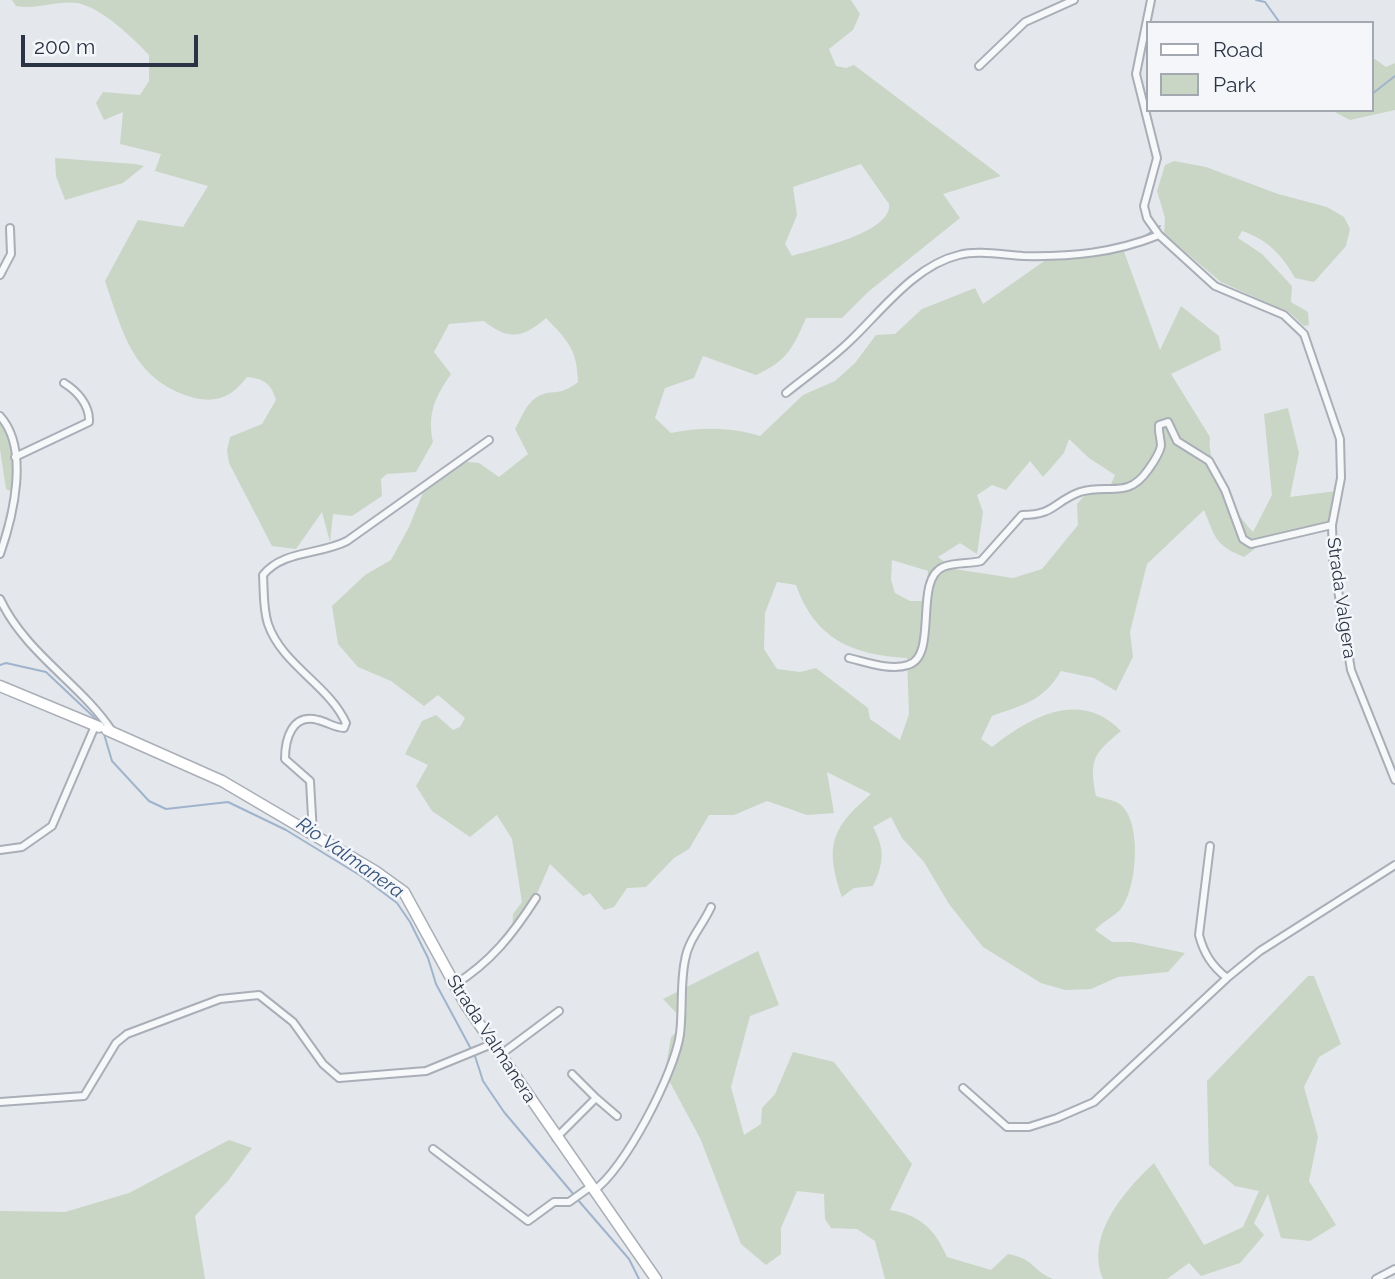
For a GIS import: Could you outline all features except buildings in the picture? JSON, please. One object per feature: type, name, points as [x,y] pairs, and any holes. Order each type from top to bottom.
[{"type":"street","points":[[979,66],[1036,14],[1074,0]]},
{"type":"street","name":"Strada Valgera","points":[[1147,21],[1151,0]]},
{"type":"street","name":"Strada Valgera","points":[[1146,25],[1136,74],[1157,158],[1144,206],[1150,225],[1215,286],[1284,315],[1304,334],[1339,439],[1341,478],[1332,525],[1333,559],[1351,670],[1395,780]]},
{"type":"street","points":[[0,275],[11,254],[10,229]]},
{"type":"street","points":[[786,393],[852,340],[878,310],[895,299],[923,269],[934,264],[961,254],[1079,257],[1133,245],[1158,234]]},
{"type":"street","points":[[15,457],[89,422],[89,415],[79,396],[64,383]]},
{"type":"street","points":[[0,416],[12,439],[17,499],[0,554]]},
{"type":"street","points":[[849,658],[892,665],[907,666],[913,663],[923,644],[929,592],[935,574],[944,567],[981,561],[1022,515],[1047,513],[1065,500],[1091,489],[1129,488],[1138,484],[1159,451],[1159,425],[1164,422],[1168,422],[1177,441],[1209,461],[1225,490],[1243,539],[1251,544],[1332,525]]},
{"type":"street","points":[[313,834],[310,781],[285,759],[290,731],[298,722],[307,719],[315,719],[339,728],[344,728],[346,723],[336,703],[277,641],[264,606],[263,575],[271,566],[287,558],[333,548],[347,541],[489,440]]},
{"type":"street","points":[[0,599],[39,655],[97,708],[104,729],[52,826],[22,848],[0,849]]},
{"type":"street","name":"Strada Valmanera","points":[[0,686],[222,781],[313,834],[404,892],[454,985],[492,1044],[656,1279]]},
{"type":"street","points":[[1210,846],[1199,935],[1203,949],[1214,967],[1227,978]]},
{"type":"street","points":[[963,1088],[1007,1126],[1028,1127],[1094,1102],[1227,978],[1260,951],[1395,865]]},
{"type":"street","points":[[454,985],[477,971],[493,956],[521,923],[536,898]]},
{"type":"street","points":[[433,1149],[528,1220],[554,1202],[569,1202],[606,1182],[626,1154],[672,1063],[680,1036],[685,959],[691,942],[711,908]]},
{"type":"street","points":[[0,1102],[84,1096],[116,1043],[127,1034],[220,999],[259,995],[293,1021],[323,1064],[339,1078],[426,1071],[492,1044]]},
{"type":"street","points":[[500,1055],[559,1011]]},
{"type":"street","points":[[572,1074],[617,1116]]},
{"type":"street","points":[[556,1138],[596,1098]]},
{"type":"street","points":[[1376,1279],[1395,1269]]},
{"type":"green space","points":[[12,0],[851,0],[860,14],[853,30],[829,49],[836,66],[846,68],[854,65],[1001,176],[943,194],[960,218],[868,292],[842,318],[806,318],[797,338],[782,359],[756,375],[703,356],[694,378],[665,388],[655,418],[671,433],[716,429],[760,436],[803,395],[835,381],[855,363],[876,335],[895,334],[922,309],[975,288],[983,304],[1050,257],[1079,257],[1123,249],[1160,350],[1181,306],[1219,336],[1221,350],[1171,374],[1210,437],[1212,461],[1230,501],[1253,532],[1272,495],[1264,414],[1288,408],[1299,453],[1290,497],[1336,491],[1329,524],[1265,541],[1244,557],[1221,544],[1204,510],[1147,564],[1130,632],[1133,657],[1116,691],[1094,678],[1061,671],[1040,695],[992,716],[981,739],[992,747],[1039,717],[1073,709],[1089,711],[1106,718],[1121,731],[1099,752],[1093,766],[1093,774],[1096,796],[1120,804],[1133,827],[1133,873],[1126,900],[1120,910],[1095,930],[1112,942],[1132,942],[1185,953],[1168,972],[1118,977],[1091,989],[1065,990],[1041,983],[983,947],[949,904],[924,862],[902,838],[891,817],[873,827],[880,842],[882,856],[873,886],[854,888],[842,897],[834,865],[835,840],[847,818],[871,794],[827,772],[834,813],[807,815],[767,801],[734,815],[709,815],[689,849],[674,858],[646,887],[627,888],[614,907],[604,910],[590,893],[583,896],[550,864],[535,898],[512,933],[513,914],[522,902],[512,839],[497,815],[470,837],[432,811],[416,786],[428,765],[405,754],[422,721],[436,715],[453,730],[460,727],[465,718],[438,695],[424,706],[391,681],[358,667],[338,644],[332,606],[365,575],[391,560],[409,527],[427,483],[457,461],[479,463],[499,477],[528,454],[515,429],[533,400],[542,394],[565,390],[578,382],[576,361],[570,346],[546,318],[530,330],[515,334],[500,332],[484,321],[449,324],[434,352],[451,374],[434,406],[431,423],[433,442],[416,472],[387,474],[381,479],[382,496],[352,516],[333,514],[330,542],[322,512],[296,549],[272,546],[229,463],[227,450],[230,437],[262,424],[276,400],[272,390],[262,381],[247,377],[235,390],[216,399],[191,397],[171,389],[156,379],[133,352],[105,281],[138,220],[183,227],[208,186],[155,171],[161,154],[120,144],[123,112],[104,120],[96,103],[103,92],[140,95],[149,81],[149,55],[116,24],[86,6],[69,2],[31,7],[16,6]],"holes":[[[861,164],[889,204],[887,214],[879,223],[851,238],[792,256],[785,244],[797,215],[793,187]],[[1069,439],[1089,458],[1115,475],[1109,489],[1090,489],[1077,504],[1078,525],[1042,569],[1013,578],[954,569],[938,557],[960,543],[977,554],[983,512],[977,495],[992,485],[1006,490],[1030,461],[1043,477],[1064,453]],[[892,560],[928,571],[925,601],[910,601],[895,593],[891,580]],[[777,582],[796,585],[814,619],[838,641],[869,653],[907,658],[909,714],[900,740],[870,719],[868,708],[816,668],[800,672],[777,669],[764,649],[765,613]]]},
{"type":"green space","points":[[1374,58],[1386,67],[1395,63],[1395,110],[1350,120],[1335,112],[1374,112]]},
{"type":"green space","points":[[55,158],[144,166],[123,183],[65,200],[56,176]]},
{"type":"green space","points":[[1174,161],[1206,167],[1278,194],[1327,207],[1344,217],[1350,229],[1346,246],[1314,282],[1295,278],[1280,256],[1259,239],[1242,231],[1238,238],[1262,254],[1292,286],[1291,302],[1308,312],[1309,325],[1304,326],[1290,313],[1221,282],[1164,234],[1165,218],[1157,191],[1165,165]]},
{"type":"green space","points":[[0,419],[10,442],[15,493],[6,489],[0,449]]},
{"type":"green space","points":[[758,951],[779,1005],[750,1016],[731,1087],[744,1135],[761,1124],[762,1108],[775,1094],[793,1052],[834,1062],[912,1164],[890,1210],[901,1212],[925,1225],[932,1231],[947,1257],[991,1270],[1008,1254],[1023,1259],[1053,1279],[885,1279],[875,1241],[857,1229],[831,1228],[825,1219],[824,1194],[797,1191],[781,1228],[781,1254],[766,1265],[741,1244],[700,1138],[665,1073],[671,1037],[686,1023],[663,999]]},
{"type":"green space","points":[[1308,976],[1314,976],[1341,1044],[1319,1057],[1304,1087],[1318,1137],[1309,1181],[1336,1225],[1310,1241],[1281,1238],[1268,1194],[1254,1223],[1264,1235],[1240,1263],[1201,1276],[1189,1263],[1167,1279],[1103,1279],[1099,1247],[1110,1215],[1154,1163],[1204,1245],[1243,1227],[1259,1191],[1235,1186],[1209,1165],[1207,1081]]},
{"type":"green space","points":[[229,1140],[252,1148],[228,1181],[195,1216],[205,1279],[0,1279],[0,1211],[65,1212],[129,1193]]},
{"type":"waterway","points":[[1256,0],[1265,2],[1279,21]]},
{"type":"waterway","points":[[1374,92],[1395,76]]},
{"type":"waterway","points":[[1141,239],[1160,226]]},
{"type":"waterway","name":"Rio Valmanera","points":[[0,665],[6,663],[46,672],[99,722]]},
{"type":"waterway","name":"Rio Valmanera","points":[[104,734],[112,761],[149,801],[166,809],[228,802],[286,830],[361,876],[397,903],[410,922],[428,958],[436,984],[471,1049]]},
{"type":"waterway","name":"Rio Valmanera","points":[[474,1053],[483,1081],[504,1112],[575,1196]]},
{"type":"waterway","name":"Rio Valmanera","points":[[578,1200],[629,1259],[639,1279]]}]
